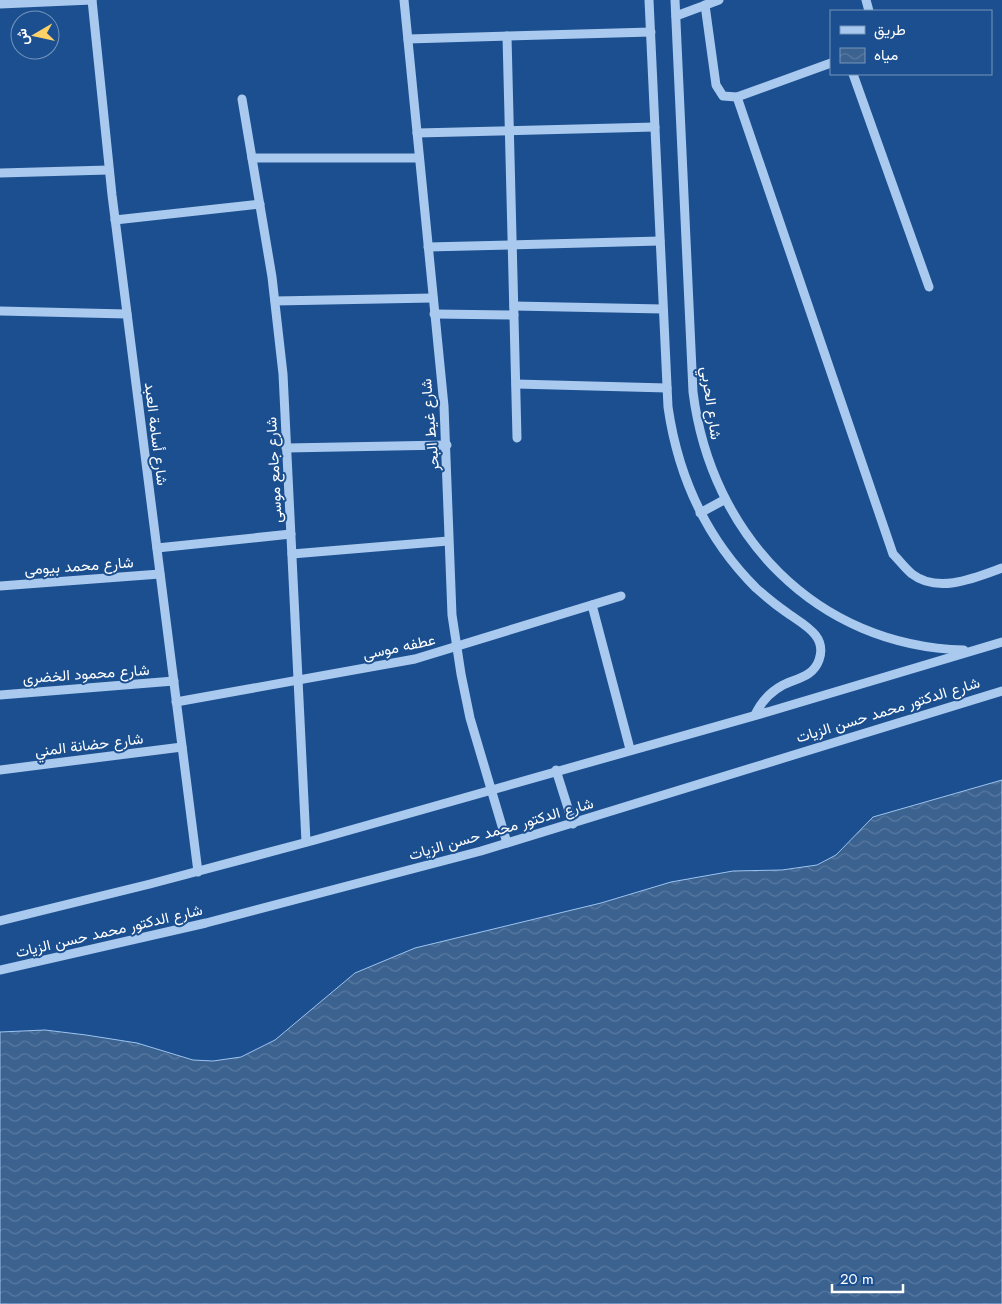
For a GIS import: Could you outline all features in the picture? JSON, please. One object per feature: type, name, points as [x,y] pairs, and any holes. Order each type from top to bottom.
[{"type":"street","points":[[0,4],[92,0]]},
{"type":"street","name":"شارع أسامة العبد","points":[[92,0],[115,220],[198,872]]},
{"type":"street","name":"شارع غيط البحر","points":[[404,0],[447,445],[450,596],[456,648],[470,718],[508,843]]},
{"type":"street","points":[[650,0],[667,388],[674,444],[685,479],[700,513],[720,545],[744,575],[779,607],[810,628],[819,642],[819,660],[809,674],[784,684],[770,694],[755,715]]},
{"type":"street","name":"شارع الحربي","points":[[675,0],[693,392],[700,437],[706,459],[724,500],[738,524],[763,556],[787,580],[820,605],[855,625],[894,639],[934,648],[974,650]]},
{"type":"street","points":[[676,16],[719,0]]},
{"type":"street","points":[[705,5],[716,85],[723,96],[737,97],[830,63]]},
{"type":"street","points":[[408,39],[651,32]]},
{"type":"street","points":[[507,36],[517,438]]},
{"type":"street","points":[[853,75],[930,287]]},
{"type":"street","points":[[737,97],[893,554],[914,575],[941,584],[969,580],[1002,568]]},
{"type":"street","name":"شارع جامع موسى","points":[[242,99],[275,301],[283,374],[306,842]]},
{"type":"street","points":[[417,133],[655,127]]},
{"type":"street","points":[[252,158],[419,158]]},
{"type":"street","points":[[0,173],[109,170]]},
{"type":"street","points":[[115,220],[260,204]]},
{"type":"street","points":[[428,247],[660,241]]},
{"type":"street","points":[[275,301],[433,298]]},
{"type":"street","points":[[434,314],[514,310],[663,308]]},
{"type":"street","points":[[0,310],[127,314]]},
{"type":"street","points":[[516,384],[667,388]]},
{"type":"street","points":[[286,448],[447,445]]},
{"type":"street","points":[[700,513],[724,500]]},
{"type":"street","points":[[157,548],[291,534]]},
{"type":"street","points":[[292,554],[448,541]]},
{"type":"street","name":"شارع محمد بيومى","points":[[0,586],[160,574]]},
{"type":"street","name":"عطفه موسى","points":[[176,702],[415,659],[621,596]]},
{"type":"street","points":[[592,605],[630,749]]},
{"type":"street","points":[[0,921],[198,872],[306,842],[755,715],[1002,642]]},
{"type":"street","name":"شارع محمود الخضرى","points":[[0,695],[174,681]]},
{"type":"street","name":"شارع الدكتور محمد حسن الزيات","points":[[0,970],[256,911],[508,843],[784,756],[1002,691]]},
{"type":"street","name":"شارع حضانة المني","points":[[0,770],[182,747]]},
{"type":"street","points":[[556,770],[573,824]]},
{"type":"water","points":[[1002,780],[1002,1304],[0,1304],[0,1032],[45,1030],[86,1035],[137,1043],[193,1060],[213,1061],[241,1057],[275,1040],[355,973],[415,948],[601,903],[671,882],[733,871],[782,870],[817,865],[836,855],[873,817]]}]
